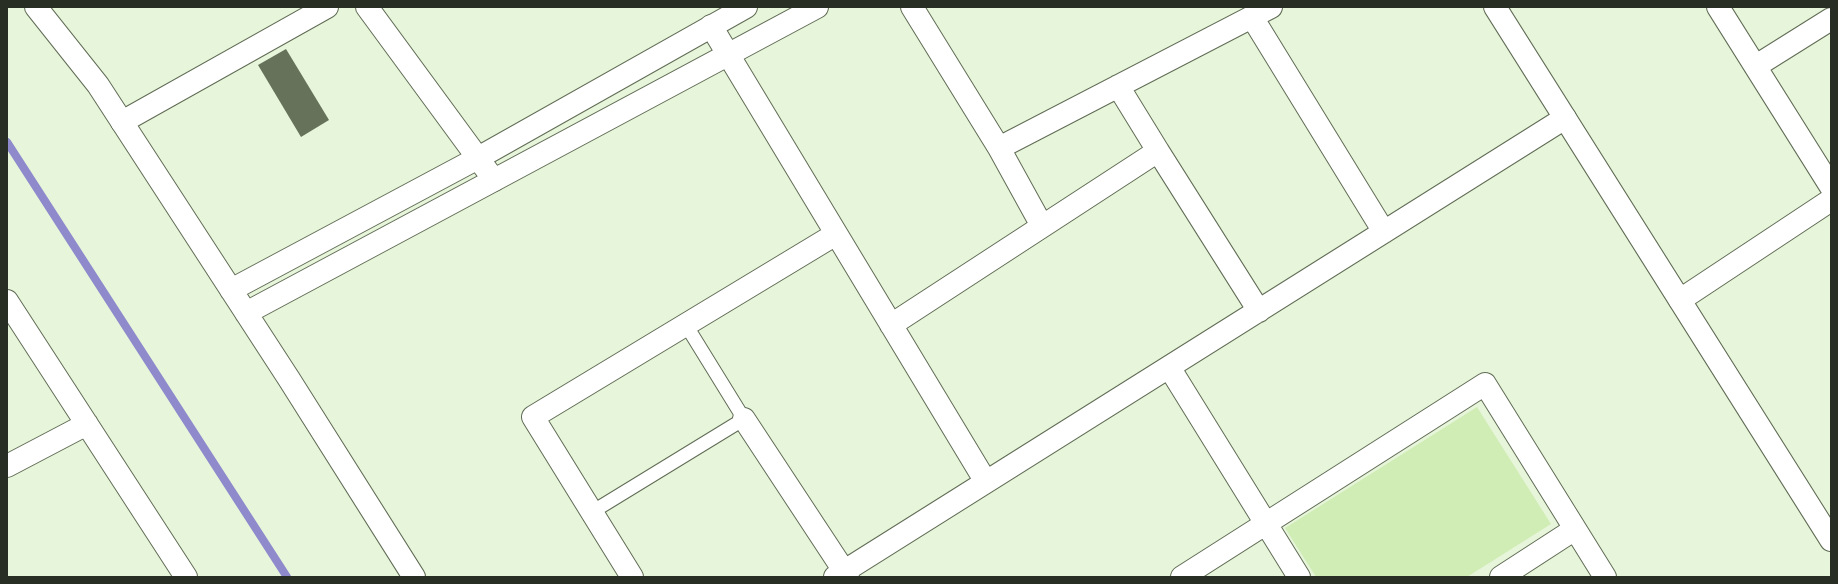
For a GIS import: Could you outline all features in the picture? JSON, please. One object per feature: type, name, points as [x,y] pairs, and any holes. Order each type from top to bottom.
[{"type":"street","points":[[36,7],[98,85],[246,313],[414,577]]},
{"type":"street","points":[[122,122],[327,7]]},
{"type":"street","points":[[367,7],[494,180]]},
{"type":"street","points":[[231,290],[478,158],[746,7]]},
{"type":"street","points":[[246,313],[817,7]]},
{"type":"street","points":[[912,7],[999,148],[1042,226]]},
{"type":"street","points":[[999,148],[1270,7]]},
{"type":"street","points":[[1495,7],[1831,540]]},
{"type":"street","points":[[1718,7],[1831,187]]},
{"type":"street","points":[[1252,17],[1384,232]]},
{"type":"street","points":[[1756,66],[1831,20]]},
{"type":"street","points":[[711,26],[986,482]]},
{"type":"street","points":[[1118,86],[1259,311]]},
{"type":"street","points":[[744,419],[842,575],[986,482],[1566,118]]},
{"type":"street","points":[[891,325],[1158,151]]},
{"type":"street","points":[[1680,300],[1831,200]]},
{"type":"street","points":[[632,577],[533,417],[836,234]]},
{"type":"street","points":[[7,301],[186,577]]},
{"type":"street","points":[[1169,367],[1299,577]]},
{"type":"street","points":[[1182,577],[1485,384],[1605,577]]},
{"type":"street","points":[[7,466],[87,424]]},
{"type":"street","points":[[1500,577],[1575,529]]},
{"type":"lane","points":[[592,512],[744,419],[686,325]]},
{"type":"green space","points":[[1477,407],[1551,524],[1467,577],[1316,577],[1285,528]]},
{"type":"building","points":[[286,49],[329,120],[301,137],[258,65]]},
{"type":"waterway","points":[[7,142],[287,577]]}]
